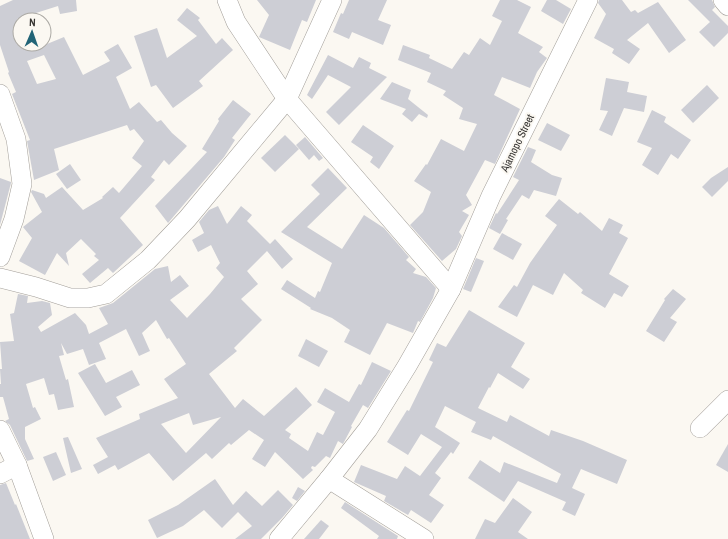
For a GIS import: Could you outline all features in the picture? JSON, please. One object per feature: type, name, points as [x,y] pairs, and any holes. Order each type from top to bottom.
[{"type":"street","points":[[227,0],[236,22],[287,99],[451,289]]},
{"type":"street","points":[[0,278],[36,287],[70,298],[88,298],[106,294],[148,260],[187,219],[287,99],[332,0]]},
{"type":"street","name":"Ajamopo Street","points":[[279,539],[368,429],[407,366],[451,289],[491,196],[588,0]]},
{"type":"street","points":[[723,0],[728,6]]},
{"type":"street","points":[[0,94],[16,140],[22,184],[14,219],[0,257]]},
{"type":"street","points":[[700,428],[728,400]]},
{"type":"street","points":[[0,430],[17,465],[44,539]]},
{"type":"street","points":[[0,474],[17,465]]},
{"type":"street","points":[[329,479],[424,539]]},
{"type":"building","points":[[13,0],[76,0],[77,11],[60,14],[58,6],[39,12],[12,12],[12,52],[52,52],[52,42],[64,37],[83,75],[110,61],[104,52],[118,44],[132,68],[116,77],[130,109],[139,102],[157,122],[161,120],[172,133],[187,146],[169,165],[164,160],[151,177],[155,180],[120,218],[143,245],[113,273],[108,268],[90,283],[82,274],[99,260],[94,256],[96,254],[81,239],[66,253],[69,266],[57,253],[45,275],[19,261],[32,238],[23,227],[42,212],[31,192],[32,190],[44,194],[46,198],[62,187],[83,210],[103,198],[102,197],[113,187],[119,193],[142,166],[132,158],[144,141],[134,129],[130,131],[127,125],[54,149],[59,170],[34,180],[27,141],[30,140],[12,94],[16,92],[8,73],[9,72],[0,45],[0,6]],"holes":[[[44,55],[56,79],[37,84],[27,61]]]},
{"type":"building","points":[[257,0],[316,0],[307,22],[302,20],[290,50],[259,37],[269,15]]},
{"type":"building","points":[[349,0],[387,0],[378,20],[391,25],[383,45],[352,32],[349,39],[333,32],[341,13],[343,14]]},
{"type":"building","points":[[500,0],[517,0],[531,7],[518,33],[543,47],[539,52],[547,58],[537,72],[530,88],[502,77],[494,95],[520,109],[495,164],[485,160],[466,195],[472,205],[462,211],[469,215],[459,232],[462,236],[456,249],[442,261],[410,225],[423,212],[431,192],[414,181],[426,164],[427,165],[441,139],[464,151],[477,124],[459,119],[463,108],[443,95],[446,91],[427,82],[431,73],[398,60],[403,45],[430,55],[429,58],[452,69],[464,52],[469,55],[480,38],[490,45],[502,21],[492,16]]},
{"type":"building","points":[[547,0],[556,0],[571,9],[563,24],[541,11]]},
{"type":"building","points":[[599,0],[622,0],[631,12],[635,10],[638,13],[658,2],[686,40],[669,53],[648,23],[627,40],[640,49],[629,64],[612,53],[614,49],[594,38],[606,14],[598,3]]},
{"type":"building","points":[[688,0],[712,0],[715,7],[712,10],[728,26],[728,33],[714,47],[699,32],[710,22]]},
{"type":"building","points":[[187,8],[200,18],[198,20],[216,44],[222,38],[233,50],[199,81],[203,86],[173,108],[156,85],[151,87],[134,36],[157,28],[167,58],[197,36],[177,20]]},
{"type":"building","points":[[328,55],[353,68],[359,57],[371,63],[369,68],[387,77],[339,125],[326,112],[351,87],[328,75],[312,99],[307,95]]},
{"type":"building","points":[[606,78],[629,82],[627,92],[647,96],[644,112],[624,108],[612,136],[599,130],[608,111],[600,110]]},
{"type":"building","points":[[392,82],[411,90],[408,99],[428,115],[427,118],[419,114],[412,122],[402,114],[406,109],[380,99]]},
{"type":"building","points":[[707,85],[719,98],[693,123],[681,110]]},
{"type":"building","points":[[233,100],[251,114],[232,138],[235,140],[224,157],[168,223],[155,206],[207,152],[202,149],[219,121],[218,119]]},
{"type":"building","points":[[652,110],[666,117],[664,122],[691,140],[678,159],[671,154],[658,175],[642,165],[652,148],[637,142]]},
{"type":"building","points":[[547,123],[570,135],[561,151],[538,140]]},
{"type":"building","points":[[363,125],[394,146],[379,169],[370,162],[373,157],[351,142]]},
{"type":"building","points":[[285,135],[299,149],[275,172],[261,158]]},
{"type":"building","points":[[305,137],[323,158],[319,161],[314,155],[309,160],[296,145]]},
{"type":"building","points":[[528,147],[536,150],[531,162],[552,175],[562,178],[556,196],[534,190],[529,199],[522,195],[506,219],[508,220],[500,234],[489,228],[496,213],[497,214],[519,180],[513,177]]},
{"type":"building","points":[[70,164],[81,180],[67,189],[56,174]]},
{"type":"building","points":[[728,167],[728,181],[712,197],[702,187],[711,178]]},
{"type":"building","points":[[328,168],[347,188],[307,227],[342,249],[364,215],[384,228],[409,257],[406,260],[416,269],[413,273],[426,277],[436,288],[433,298],[420,322],[418,321],[413,333],[387,323],[370,355],[344,342],[350,330],[332,318],[310,309],[311,308],[281,289],[287,280],[315,298],[318,291],[320,292],[332,263],[281,232],[320,194],[311,185]]},
{"type":"building","points":[[0,178],[11,183],[0,225]]},
{"type":"building","points":[[559,199],[578,214],[580,212],[602,231],[609,218],[623,225],[619,233],[628,238],[609,274],[629,286],[622,297],[614,293],[605,308],[581,293],[583,290],[564,273],[553,295],[533,285],[517,317],[498,307],[514,285],[517,287],[530,263],[557,225],[545,216]]},
{"type":"building","points":[[218,206],[227,224],[241,206],[252,215],[247,221],[270,244],[275,239],[293,259],[282,269],[267,251],[247,271],[258,284],[241,299],[262,320],[234,348],[237,351],[209,374],[235,408],[243,399],[264,416],[296,387],[312,405],[285,430],[291,434],[289,438],[308,451],[317,432],[323,435],[335,412],[317,402],[325,388],[349,402],[359,384],[361,385],[372,362],[391,371],[368,408],[363,405],[343,444],[338,441],[330,458],[326,456],[315,467],[312,466],[311,468],[313,470],[303,479],[275,452],[265,467],[252,459],[264,440],[249,430],[231,445],[229,443],[212,459],[206,453],[173,481],[149,453],[118,470],[115,465],[98,474],[93,465],[108,457],[96,438],[140,419],[139,414],[178,398],[164,379],[186,364],[169,338],[167,339],[156,320],[142,333],[150,351],[139,356],[126,329],[99,343],[106,359],[89,365],[83,349],[67,354],[61,343],[64,355],[59,356],[66,380],[68,379],[74,407],[58,410],[54,394],[49,395],[44,378],[26,384],[33,408],[35,407],[41,419],[25,427],[25,439],[34,459],[27,461],[10,425],[5,421],[9,419],[3,397],[0,397],[0,369],[2,369],[0,342],[14,341],[10,314],[14,313],[18,294],[28,296],[27,303],[42,301],[50,303],[52,315],[38,327],[41,332],[75,313],[86,325],[89,334],[108,324],[99,308],[113,303],[155,269],[168,266],[171,282],[180,275],[189,286],[170,300],[187,318],[224,277],[216,268],[220,263],[211,245],[198,252],[192,240],[204,233],[199,222],[209,210]],"holes":[[[189,413],[193,425],[221,417],[186,453],[161,424]]]},
{"type":"building","points":[[502,233],[522,244],[513,260],[493,249]]},
{"type":"building","points":[[476,258],[484,261],[471,292],[463,289]]},
{"type":"building","points":[[673,289],[686,299],[670,318],[677,322],[664,342],[646,331],[665,300],[664,299]]},
{"type":"building","points":[[469,310],[525,343],[511,367],[530,379],[523,389],[498,373],[478,408],[507,422],[510,415],[549,436],[551,430],[583,441],[627,460],[617,484],[581,469],[572,488],[585,494],[575,516],[562,510],[566,502],[518,481],[504,502],[468,478],[480,460],[500,473],[504,462],[557,483],[561,474],[493,436],[491,440],[471,432],[476,422],[445,406],[435,427],[460,443],[453,454],[451,452],[435,473],[441,478],[429,495],[444,505],[431,523],[411,510],[408,515],[384,501],[386,496],[354,482],[361,465],[397,479],[405,466],[420,476],[442,447],[421,434],[408,455],[387,442],[407,410],[409,411],[433,362],[429,360],[437,343],[446,347]]},
{"type":"building","points":[[306,339],[328,351],[319,367],[298,356]]},
{"type":"building","points":[[95,364],[106,383],[132,370],[140,385],[116,397],[122,407],[105,416],[78,373]]},
{"type":"building","points":[[68,437],[82,469],[71,473],[63,438]]},
{"type":"building","points":[[728,444],[728,472],[716,465]]},
{"type":"building","points":[[56,452],[66,475],[53,481],[43,457]]},
{"type":"building","points":[[215,479],[233,505],[246,491],[262,506],[278,490],[293,505],[261,539],[235,539],[252,526],[238,512],[222,528],[204,510],[183,526],[157,538],[148,520],[178,505]]},
{"type":"building","points":[[6,483],[30,539],[0,539],[0,485]]},
{"type":"building","points":[[298,487],[305,491],[297,501],[292,498]]},
{"type":"building","points":[[513,498],[532,512],[518,532],[528,539],[475,539],[485,519],[495,523]]},
{"type":"building","points":[[345,502],[398,536],[397,539],[377,539],[379,536],[341,508]]},
{"type":"building","points":[[321,520],[329,526],[319,539],[304,539]]}]
